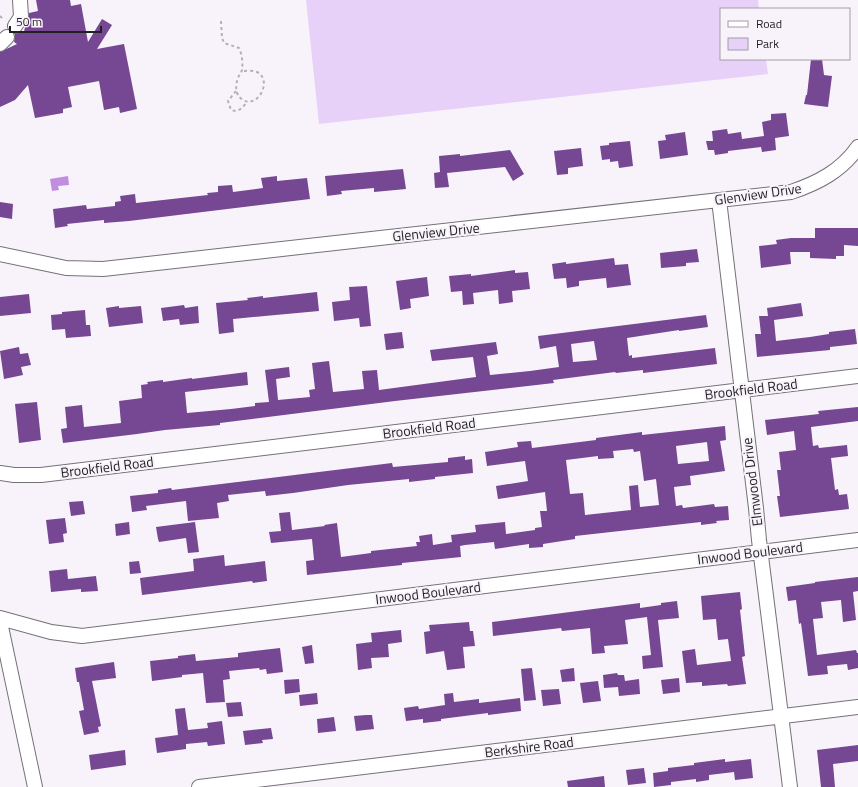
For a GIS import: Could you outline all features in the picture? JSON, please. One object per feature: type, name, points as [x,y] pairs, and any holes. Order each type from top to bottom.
[{"type":"street","points":[[7,36],[21,17],[20,0]]},
{"type":"street","name":"Glenview Drive","points":[[0,254],[66,268],[103,269],[791,192],[826,178],[857,152]]},
{"type":"street","name":"Elmwood Drive","points":[[719,200],[760,552],[790,787]]},
{"type":"street","name":"Brookfield Road","points":[[0,473],[14,475],[41,475],[858,376]]},
{"type":"street","name":"Inwood Boulevard","points":[[0,618],[51,632],[82,636],[858,540]]},
{"type":"street","points":[[0,622],[35,787]]},
{"type":"street","name":"Berkshire Road","points":[[199,787],[858,706]]},
{"type":"path","points":[[221,21],[222,38],[224,43],[239,48],[241,53],[242,71],[238,78],[236,91],[237,95],[241,99],[248,102]]},
{"type":"path","points":[[236,91],[228,101],[231,110],[235,112],[248,102],[257,98],[264,87],[261,74],[256,71],[242,71]]},
{"type":"green space","points":[[306,0],[758,0],[759,8],[720,8],[720,60],[766,60],[768,74],[319,124]]},
{"type":"shaded area","points":[[68,176],[69,185],[58,186],[59,190],[52,191],[50,179]]},
{"type":"building","points":[[36,0],[70,0],[71,6],[81,4],[88,42],[102,19],[112,25],[97,49],[124,44],[137,109],[120,113],[119,107],[104,110],[99,81],[68,87],[72,107],[63,109],[63,113],[35,118],[28,85],[15,100],[0,107],[0,52],[17,44],[14,42],[15,34],[22,31],[24,32],[29,13],[38,11]]},
{"type":"building","points":[[811,60],[822,60],[824,75],[832,76],[828,107],[804,104],[807,95]]},
{"type":"building","points":[[786,113],[789,136],[775,138],[776,150],[762,152],[761,147],[728,151],[728,153],[715,155],[714,150],[708,150],[706,141],[713,141],[712,131],[727,129],[728,134],[741,132],[742,139],[764,136],[762,122],[771,120],[771,114]]},
{"type":"building","points":[[685,132],[688,155],[660,159],[658,141],[666,140],[665,135]]},
{"type":"building","points":[[630,141],[633,166],[619,168],[618,161],[610,162],[610,159],[602,160],[600,146],[609,145],[609,143]]},
{"type":"building","points":[[581,148],[583,166],[568,168],[568,174],[557,175],[554,151]]},
{"type":"building","points":[[510,150],[524,174],[513,181],[505,167],[447,173],[449,187],[435,188],[434,173],[440,172],[439,156],[460,154],[460,156]]},
{"type":"building","points":[[403,169],[406,189],[374,192],[374,188],[341,191],[342,194],[327,196],[325,176]]},
{"type":"building","points":[[277,176],[277,181],[307,178],[310,199],[129,221],[104,223],[104,220],[67,224],[68,226],[55,228],[53,209],[86,205],[87,209],[115,206],[115,202],[121,201],[120,196],[135,194],[136,203],[208,195],[207,193],[218,192],[218,186],[232,185],[233,192],[263,188],[261,178]]},
{"type":"building","points":[[0,202],[13,204],[12,219],[0,217]]},
{"type":"building","points":[[815,228],[858,228],[858,246],[844,245],[844,256],[836,256],[836,259],[810,258],[810,252],[790,252],[791,264],[761,268],[759,246],[777,244],[776,240],[791,238],[815,238]]},
{"type":"building","points":[[697,249],[699,262],[686,263],[686,266],[661,268],[660,253]]},
{"type":"building","points":[[614,258],[615,265],[628,264],[631,285],[607,288],[606,278],[579,281],[579,286],[567,288],[566,278],[554,279],[552,264],[566,262],[566,264]]},
{"type":"building","points":[[515,270],[515,273],[528,272],[530,289],[512,291],[513,302],[499,304],[498,290],[473,293],[474,304],[463,305],[462,291],[451,292],[449,276],[471,274],[471,276]]},
{"type":"building","points":[[427,277],[429,296],[410,299],[411,308],[400,310],[396,281]]},
{"type":"building","points":[[367,286],[371,326],[360,327],[359,318],[334,321],[332,302],[350,300],[349,287]]},
{"type":"building","points":[[317,292],[319,311],[233,319],[234,332],[219,334],[216,303],[248,300],[247,298],[263,296],[263,298]]},
{"type":"building","points":[[29,294],[31,313],[0,316],[0,297]]},
{"type":"building","points":[[801,303],[803,316],[774,320],[776,341],[855,329],[857,344],[830,347],[830,350],[757,357],[755,334],[761,334],[759,316],[768,316],[767,308]]},
{"type":"building","points":[[184,305],[185,308],[198,306],[199,323],[180,325],[179,319],[163,321],[161,308]]},
{"type":"building","points":[[119,306],[119,308],[141,306],[143,323],[109,327],[106,308]]},
{"type":"building","points":[[85,310],[86,325],[90,325],[91,336],[66,338],[65,329],[52,330],[51,315],[62,314],[62,312]]},
{"type":"building","points":[[706,315],[708,327],[627,338],[629,356],[632,355],[632,358],[715,348],[717,364],[643,373],[643,370],[615,372],[553,380],[554,383],[395,401],[220,423],[220,425],[165,430],[63,443],[61,429],[67,428],[65,407],[82,405],[84,427],[121,423],[119,401],[142,398],[141,385],[148,384],[147,382],[163,380],[163,382],[247,372],[248,385],[185,392],[187,413],[255,406],[255,403],[269,402],[265,370],[289,367],[290,377],[276,379],[278,400],[310,397],[309,390],[315,389],[312,363],[329,361],[333,392],[364,389],[362,371],[377,370],[379,390],[476,377],[473,357],[432,361],[430,350],[496,342],[498,354],[487,356],[490,375],[559,367],[556,346],[540,349],[538,336]],"holes":[[[594,341],[597,360],[573,362],[571,344]]]},
{"type":"building","points":[[402,332],[404,348],[386,350],[384,334]]},
{"type":"building","points":[[19,347],[20,354],[28,353],[31,365],[21,367],[23,375],[4,379],[0,351]]},
{"type":"building","points":[[37,402],[41,440],[19,443],[15,404]]},
{"type":"building","points":[[858,407],[858,421],[811,427],[813,446],[818,445],[819,448],[847,445],[848,456],[831,458],[835,490],[838,489],[839,495],[847,494],[849,509],[780,517],[777,496],[780,496],[777,470],[781,470],[779,452],[796,450],[794,431],[767,435],[765,420],[819,414],[818,411]]},
{"type":"building","points":[[725,426],[726,440],[720,441],[725,471],[690,476],[691,485],[674,487],[676,506],[682,505],[683,508],[714,504],[715,507],[728,506],[729,520],[716,521],[717,523],[701,525],[701,522],[575,536],[575,539],[543,544],[543,547],[529,548],[529,544],[495,549],[494,542],[465,545],[460,546],[461,557],[307,575],[306,561],[314,560],[312,539],[271,543],[269,532],[281,531],[279,513],[290,512],[292,530],[337,523],[341,557],[371,553],[371,551],[417,546],[416,542],[420,542],[419,536],[432,534],[433,545],[452,542],[451,535],[476,532],[475,525],[505,522],[506,534],[535,530],[535,528],[542,527],[540,511],[547,511],[545,492],[498,499],[496,486],[528,481],[525,461],[487,466],[485,452],[518,447],[517,442],[531,441],[532,448],[596,440],[596,438],[642,432],[642,435]],"holes":[[[707,442],[709,461],[678,464],[676,446]],[[633,449],[634,452],[640,451],[644,481],[656,479],[659,505],[640,507],[638,485],[629,486],[631,510],[585,515],[583,493],[570,494],[566,460],[598,456],[598,459],[614,458],[613,451]]]},
{"type":"building","points":[[465,456],[465,460],[472,459],[473,473],[435,477],[435,479],[409,482],[409,479],[348,485],[266,496],[265,491],[228,495],[229,501],[217,503],[219,518],[188,521],[186,501],[146,506],[147,510],[132,512],[130,496],[158,493],[158,490],[171,488],[172,490],[392,463],[393,467],[448,462],[448,458]]},
{"type":"building","points":[[83,501],[85,514],[71,516],[69,502]]},
{"type":"building","points":[[65,518],[67,533],[63,534],[64,542],[49,544],[46,520]]},
{"type":"building","points":[[129,522],[130,534],[116,536],[115,524]]},
{"type":"building","points":[[195,522],[199,552],[188,553],[186,538],[159,542],[156,527]]},
{"type":"building","points":[[224,555],[225,566],[265,561],[267,581],[253,583],[252,581],[142,595],[140,578],[194,571],[193,559]]},
{"type":"building","points":[[139,561],[141,573],[130,574],[129,562]]},
{"type":"building","points":[[67,569],[68,579],[96,576],[98,591],[81,592],[81,589],[51,592],[49,571]]},
{"type":"building","points":[[858,577],[858,591],[853,592],[856,620],[843,622],[841,600],[821,602],[823,618],[813,619],[817,655],[856,650],[858,653],[858,668],[848,670],[847,664],[827,666],[828,674],[808,676],[801,623],[799,624],[796,600],[788,601],[786,587]]},
{"type":"building","points":[[740,592],[742,609],[740,610],[745,656],[742,657],[746,684],[702,686],[702,682],[686,683],[682,651],[695,649],[697,665],[731,661],[728,639],[718,640],[716,619],[703,620],[701,596]]},
{"type":"building","points":[[677,601],[679,618],[658,620],[663,667],[643,669],[642,656],[651,655],[647,617],[625,620],[628,644],[604,646],[605,653],[592,654],[590,628],[562,631],[561,628],[493,636],[492,622],[640,603],[640,608]]},
{"type":"building","points":[[469,622],[470,631],[473,631],[475,646],[463,647],[465,668],[447,670],[444,651],[426,654],[424,632],[430,631],[429,625]]},
{"type":"building","points":[[401,630],[402,642],[388,644],[389,657],[371,658],[372,668],[358,670],[356,644],[372,642],[371,633]]},
{"type":"building","points":[[312,645],[314,663],[305,664],[302,647]]},
{"type":"building","points":[[280,648],[283,672],[267,674],[266,669],[260,670],[259,668],[229,671],[230,679],[223,680],[225,702],[206,703],[203,673],[182,675],[182,677],[152,681],[150,661],[178,658],[178,656],[195,654],[196,661],[238,657],[238,653]]},
{"type":"building","points":[[114,662],[116,678],[92,681],[101,726],[98,727],[99,732],[84,735],[79,711],[84,710],[75,668]]},
{"type":"building","points":[[532,668],[536,700],[524,701],[521,669]]},
{"type":"building","points":[[574,668],[575,681],[562,682],[560,670]]},
{"type":"building","points":[[617,673],[618,675],[624,675],[625,681],[639,679],[640,694],[619,696],[618,687],[604,688],[603,675]]},
{"type":"building","points":[[679,678],[680,692],[663,694],[661,680]]},
{"type":"building","points":[[299,679],[300,692],[285,694],[284,680]]},
{"type":"building","points":[[598,681],[601,701],[583,703],[580,683]]},
{"type":"building","points":[[559,689],[561,704],[543,706],[541,690]]},
{"type":"building","points":[[317,693],[318,704],[300,706],[299,695]]},
{"type":"building","points":[[453,693],[454,702],[479,699],[479,703],[520,698],[521,711],[488,715],[488,713],[441,719],[441,721],[423,723],[423,719],[406,721],[404,708],[418,706],[419,709],[445,705],[444,694]]},
{"type":"building","points":[[241,702],[243,716],[228,717],[226,703]]},
{"type":"building","points":[[185,708],[188,730],[208,728],[207,723],[222,721],[225,744],[208,746],[207,742],[186,744],[186,749],[157,753],[155,738],[178,735],[175,709]]},
{"type":"building","points":[[372,715],[374,729],[356,731],[354,716]]},
{"type":"building","points":[[334,717],[336,731],[318,733],[317,719]]},
{"type":"building","points":[[271,728],[273,739],[262,740],[263,743],[245,745],[243,731]]},
{"type":"building","points":[[858,745],[858,761],[833,764],[835,787],[821,787],[817,750]]},
{"type":"building","points":[[125,750],[126,765],[91,770],[89,755]]},
{"type":"building","points":[[725,759],[725,762],[751,759],[753,778],[735,780],[734,772],[709,775],[709,780],[696,782],[696,779],[671,782],[671,785],[654,787],[653,773],[668,771],[668,768]]},
{"type":"building","points":[[644,768],[646,783],[628,785],[626,770]]},
{"type":"building","points":[[604,776],[605,787],[568,787],[567,781]]}]
